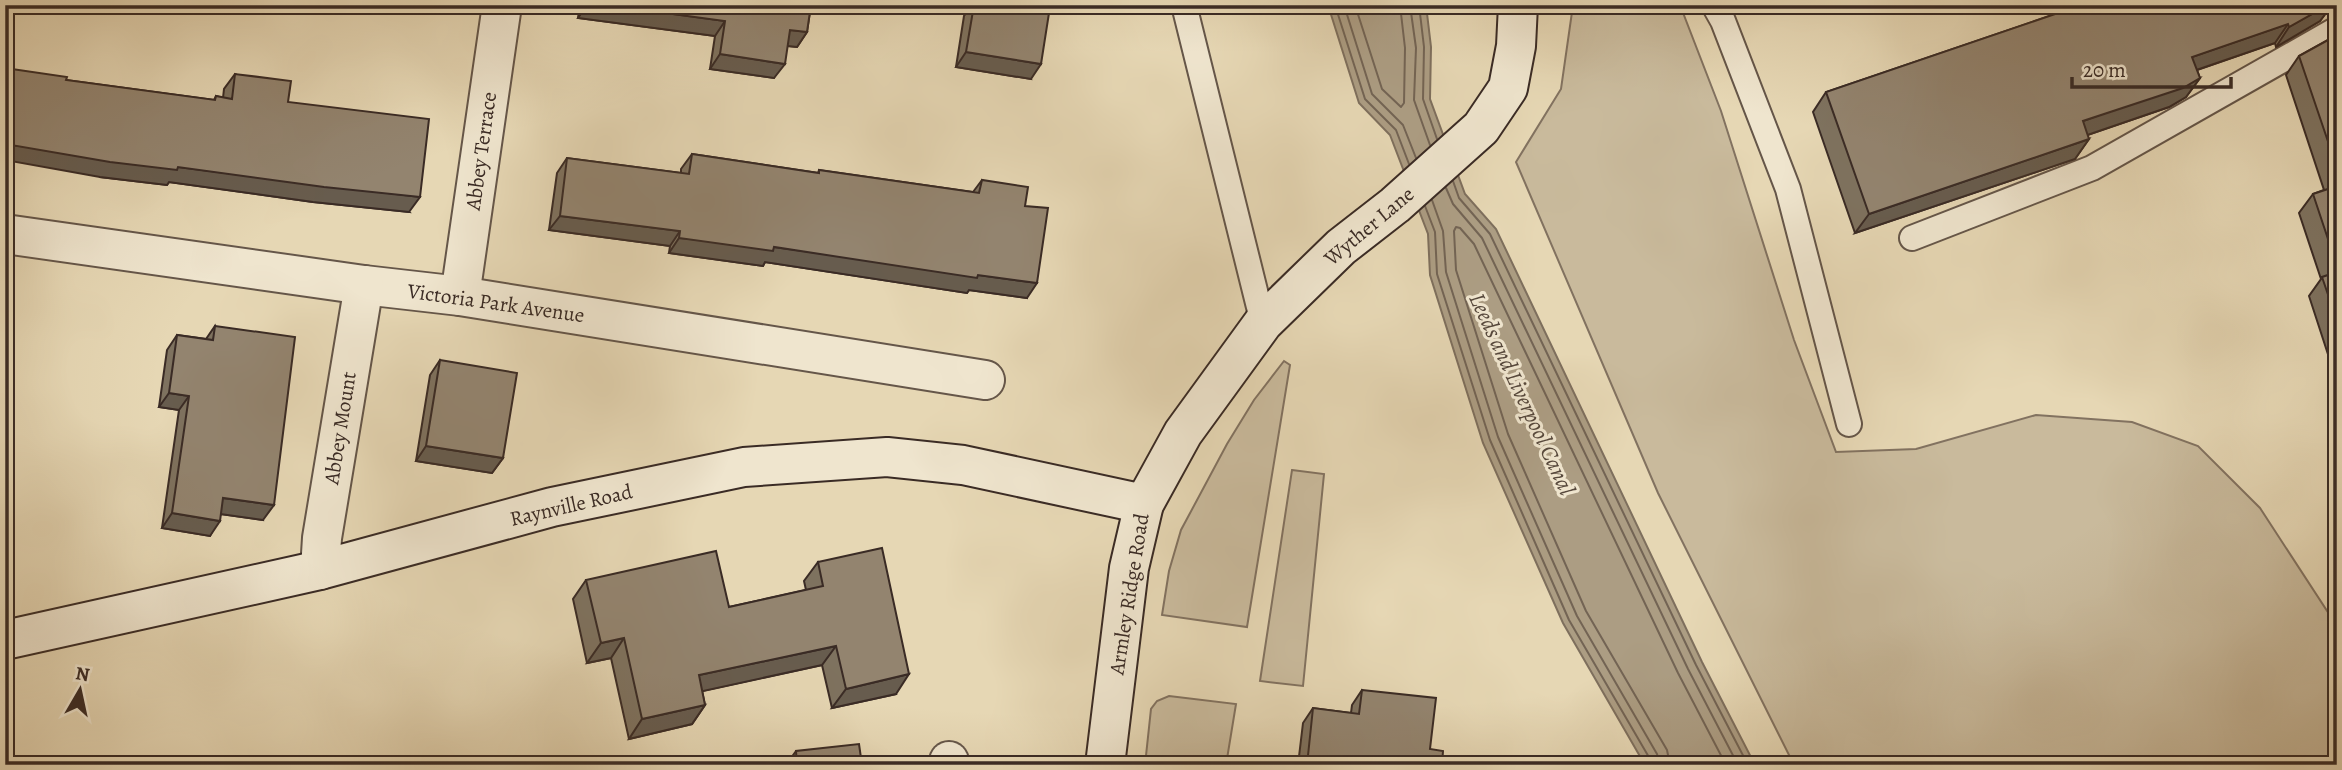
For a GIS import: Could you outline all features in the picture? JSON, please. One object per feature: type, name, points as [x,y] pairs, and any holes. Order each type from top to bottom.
[{"type":"street","name":"Abbey Terrace","points":[[460,296],[502,5]]},
{"type":"street","name":"Wyther Lane","points":[[1183,433],[1263,323],[1341,247],[1395,205],[1481,128],[1508,88],[1516,46],[1518,5]]},
{"type":"street","name":"Victoria Park Avenue","points":[[5,234],[460,296],[985,380]]},
{"type":"street","name":"Abbey Mount","points":[[320,570],[322,538],[364,285]]},
{"type":"street","name":"Armley Ridge Road","points":[[1105,765],[1129,568],[1144,504],[1183,433]]},
{"type":"street","name":"Raynville Road","points":[[5,640],[320,570],[552,507],[744,467],[887,457],[963,465],[1144,504]]},
{"type":"lane","points":[[1184,5],[1263,323]]},
{"type":"lane","points":[[1714,5],[1724,21],[1788,190],[1849,424]]},
{"type":"lane","points":[[1912,238],[2092,168],[2337,29]]},
{"type":"shaded area","points":[[1573,5],[1680,5],[1721,111],[1794,340],[1836,452],[1916,449],[2036,415],[2132,422],[2198,446],[2260,508],[2331,617],[2337,635],[2337,765],[1794,765],[1658,493],[1516,162],[1561,89]]},
{"type":"shaded area","points":[[1284,361],[1290,365],[1247,627],[1162,615],[1169,571],[1181,530],[1227,444],[1254,400]]},
{"type":"shaded area","points":[[1292,470],[1324,474],[1303,686],[1260,681]]},
{"type":"shaded area","points":[[1169,696],[1236,704],[1226,765],[1145,765],[1151,709],[1157,701]]},
{"type":"water","name":"Leeds and Liverpool Canal","points":[[1328,5],[1426,5],[1431,47],[1430,99],[1465,194],[1496,229],[1702,662],[1755,765],[1645,765],[1563,623],[1483,443],[1430,275],[1428,234],[1390,135],[1359,103]]},
{"type":"building","points":[[606,5],[811,5],[807,32],[790,30],[785,64],[720,54],[725,21]]},
{"type":"building","points":[[974,5],[1001,5],[1049,13],[1041,64],[966,52]]},
{"type":"building","points":[[2075,5],[2328,5],[2289,27],[2288,24],[2192,57],[2200,78],[2183,88],[2083,121],[2089,139],[1869,214],[1826,92],[2076,7]]},
{"type":"building","points":[[2337,35],[2337,168],[2299,56]]},
{"type":"building","points":[[5,68],[67,77],[66,80],[215,100],[216,96],[232,99],[235,74],[291,81],[288,102],[429,119],[420,197],[178,167],[177,170],[110,162],[5,144]]},
{"type":"building","points":[[692,154],[979,193],[982,180],[1028,187],[1025,206],[1048,208],[1037,283],[978,275],[977,278],[774,247],[773,251],[679,238],[680,231],[560,216],[567,158],[689,174]]},
{"type":"building","points":[[2337,186],[2337,266],[2313,194]]},
{"type":"building","points":[[2337,272],[2337,321],[2322,277]]},
{"type":"building","points":[[215,326],[295,337],[274,505],[223,498],[220,521],[172,513],[189,396],[169,393],[177,335],[213,340]]},
{"type":"building","points":[[440,360],[517,373],[503,458],[426,446]]},
{"type":"building","points":[[882,548],[909,674],[846,689],[836,646],[699,675],[705,705],[642,719],[624,638],[601,643],[586,580],[716,551],[729,607],[823,586],[818,562]]},
{"type":"building","points":[[1362,690],[1436,698],[1430,749],[1443,751],[1442,765],[1307,765],[1313,708],[1359,714]]},
{"type":"building","points":[[859,744],[862,765],[797,765],[796,751]]}]
